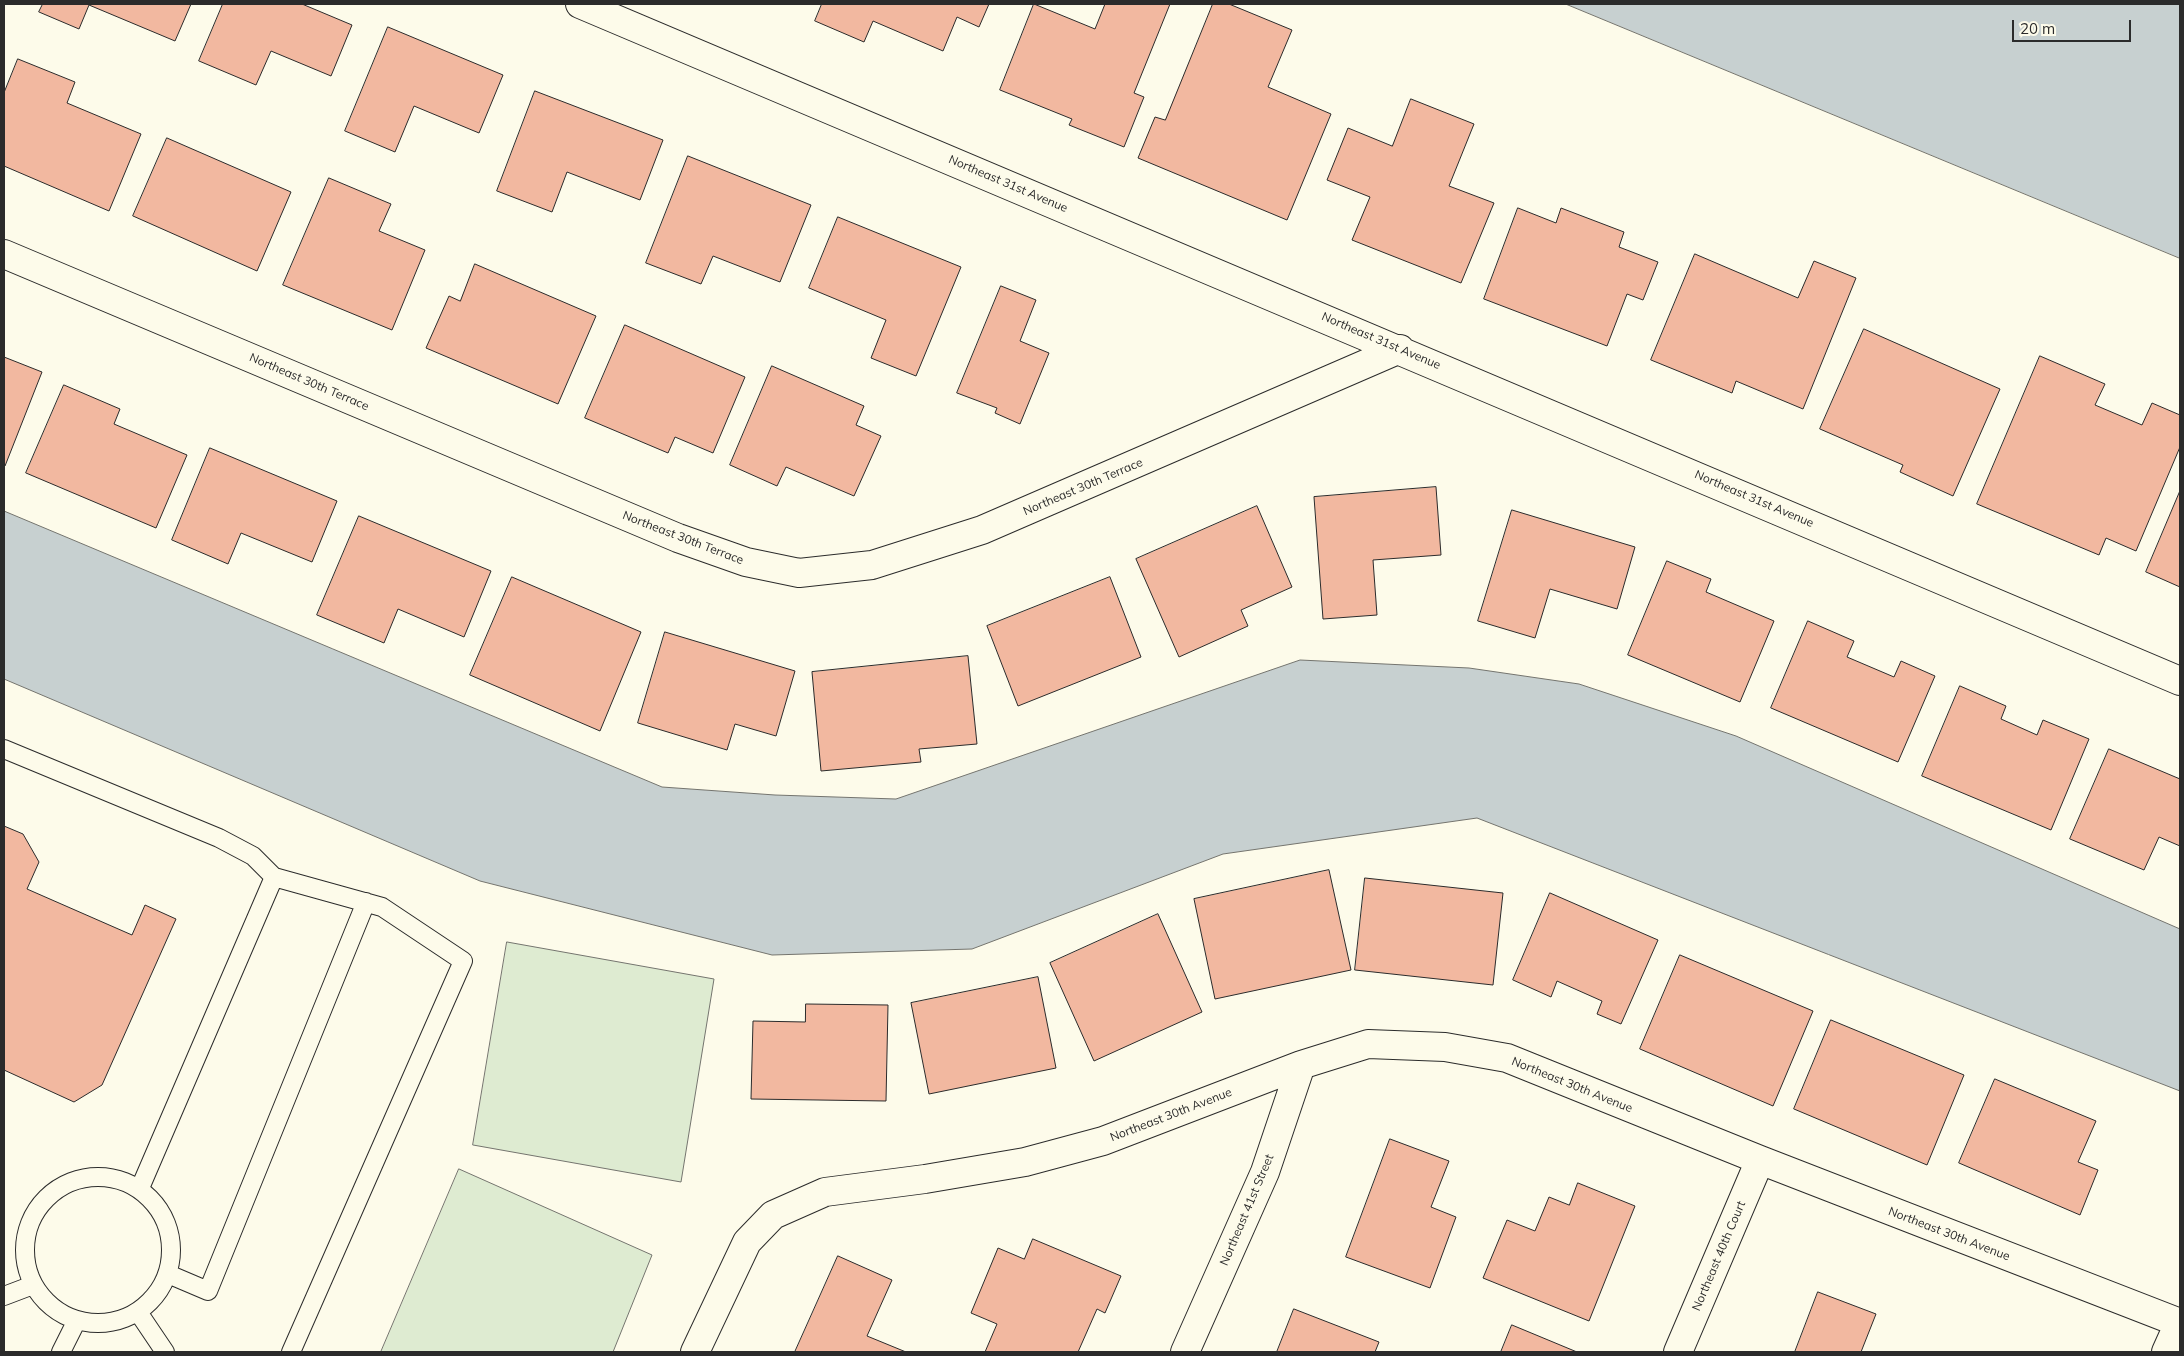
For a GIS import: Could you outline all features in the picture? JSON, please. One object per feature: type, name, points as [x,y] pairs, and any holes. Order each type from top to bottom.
[{"type":"street","name":"Northeast 31st Avenue","points":[[580,4],[2180,681]]},
{"type":"street","name":"Northeast 30th Terrace","points":[[4,254],[678,538],[746,562],[799,572],[872,565],[982,530],[1400,350]]},
{"type":"street","name":"Northeast 30th Avenue","points":[[694,1352],[747,1242],[772,1215],[825,1192],[925,1179],[1025,1162],[1103,1141],[1301,1065],[1368,1044],[1445,1047],[1507,1058],[1760,1160],[2180,1323]]},
{"type":"street","name":"Northeast 41st Street","points":[[1184,1352],[1265,1172],[1301,1065]]},
{"type":"street","name":"Northeast 40th Court","points":[[1678,1352],[1760,1160]]},
{"type":"street","points":[[2166,1352],[2180,1323]]},
{"type":"lane","points":[[4,749],[220,838],[253,856],[274,877],[382,907],[463,960],[292,1352]]},
{"type":"lane","points":[[140,1188],[274,877]]},
{"type":"lane","points":[[168,1274],[208,1291],[366,902]]},
{"type":"lane","points":[[94,1176],[118,1178],[140,1188],[157,1205],[168,1227],[172,1250],[168,1274],[156,1295],[138,1312],[116,1322],[92,1324],[68,1317],[48,1304],[33,1285],[25,1261],[25,1237],[34,1213],[49,1195],[70,1181],[94,1176]]},
{"type":"lane","points":[[4,1296],[33,1285]]},
{"type":"lane","points":[[138,1312],[165,1352]]},
{"type":"lane","points":[[61,1352],[77,1320]]},
{"type":"green space","points":[[507,942],[714,979],[681,1182],[473,1145]]},
{"type":"green space","points":[[459,1169],[652,1255],[613,1352],[381,1352]]},
{"type":"shaded area","points":[[1566,4],[2180,4],[2180,258]]},
{"type":"shaded area","points":[[4,511],[662,787],[775,795],[896,799],[1300,660],[1469,668],[1579,684],[1736,736],[2180,929],[2180,1091],[1477,818],[1223,854],[972,949],[772,955],[480,881],[4,679]]},
{"type":"building","points":[[43,4],[191,4],[175,41],[89,5],[79,29],[39,12]]},
{"type":"building","points":[[223,4],[302,4],[352,25],[331,76],[271,51],[256,85],[199,61]]},
{"type":"building","points":[[822,4],[989,4],[979,27],[957,17],[943,51],[873,21],[864,42],[815,21]]},
{"type":"building","points":[[1034,4],[1095,29],[1105,4],[1170,4],[1134,93],[1144,97],[1124,147],[1069,125],[1072,119],[1000,90]]},
{"type":"building","points":[[1213,4],[1229,4],[1292,30],[1268,87],[1331,114],[1287,220],[1138,158],[1155,117],[1165,120]]},
{"type":"building","points":[[388,27],[503,75],[479,133],[414,106],[395,152],[345,131]]},
{"type":"building","points":[[18,59],[75,82],[67,103],[141,134],[109,211],[4,166],[4,93]]},
{"type":"building","points":[[535,91],[663,140],[640,200],[567,172],[552,212],[497,191]]},
{"type":"building","points":[[1411,99],[1474,124],[1449,186],[1494,203],[1461,283],[1352,240],[1370,197],[1327,180],[1348,128],[1392,146]]},
{"type":"building","points":[[167,138],[291,192],[257,271],[133,216]]},
{"type":"building","points":[[688,156],[811,205],[780,282],[713,256],[701,284],[646,263]]},
{"type":"building","points":[[329,178],[391,204],[379,231],[425,250],[392,330],[283,285]]},
{"type":"building","points":[[1518,208],[1556,223],[1561,208],[1624,232],[1619,247],[1658,262],[1643,300],[1627,294],[1607,346],[1484,299]]},
{"type":"building","points":[[838,217],[961,267],[916,376],[871,358],[886,320],[809,288]]},
{"type":"building","points":[[1695,254],[1798,298],[1814,261],[1856,278],[1803,409],[1736,381],[1732,393],[1651,360]]},
{"type":"building","points":[[475,264],[596,316],[558,404],[426,348],[449,296],[460,301]]},
{"type":"building","points":[[1001,286],[1036,300],[1020,341],[1049,353],[1020,424],[995,413],[997,408],[957,393]]},
{"type":"building","points":[[625,325],[745,377],[713,453],[675,437],[668,453],[585,418]]},
{"type":"building","points":[[1864,329],[2000,389],[1953,496],[1900,472],[1903,465],[1820,429]]},
{"type":"building","points":[[2040,356],[2105,384],[2095,405],[2142,425],[2152,403],[2180,415],[2180,447],[2136,551],[2106,538],[2099,555],[1977,504]]},
{"type":"building","points":[[4,357],[42,372],[5,466],[4,466]]},
{"type":"building","points":[[772,366],[864,406],[856,425],[881,436],[854,496],[786,467],[777,486],[730,465]]},
{"type":"building","points":[[64,385],[120,409],[114,424],[187,455],[156,528],[26,473]]},
{"type":"building","points":[[210,448],[337,501],[312,562],[241,533],[228,564],[172,540]]},
{"type":"building","points":[[1436,487],[1441,555],[1373,560],[1377,615],[1323,619],[1314,497]]},
{"type":"building","points":[[2180,491],[2180,587],[2146,572]]},
{"type":"building","points":[[1257,506],[1292,587],[1241,610],[1248,626],[1179,657],[1136,559]]},
{"type":"building","points":[[1512,510],[1635,547],[1617,609],[1550,589],[1535,638],[1478,621]]},
{"type":"building","points":[[359,516],[491,571],[464,637],[398,609],[384,643],[317,615]]},
{"type":"building","points":[[1667,561],[1711,579],[1706,592],[1774,621],[1740,702],[1628,655]]},
{"type":"building","points":[[512,577],[641,632],[600,731],[470,675]]},
{"type":"building","points":[[1110,577],[1141,657],[1018,706],[987,626]]},
{"type":"building","points":[[1808,621],[1854,641],[1847,657],[1894,677],[1901,661],[1935,676],[1898,762],[1771,708]]},
{"type":"building","points":[[665,632],[795,671],[776,736],[735,724],[727,750],[638,723]]},
{"type":"building","points":[[968,656],[977,744],[919,749],[921,762],[821,771],[812,672]]},
{"type":"building","points":[[1960,686],[2006,706],[2001,719],[2037,735],[2043,720],[2089,739],[2051,830],[1922,776]]},
{"type":"building","points":[[2109,749],[2180,779],[2180,846],[2159,837],[2144,870],[2070,839]]},
{"type":"building","points":[[4,826],[23,834],[39,862],[27,889],[132,935],[145,905],[176,919],[102,1085],[74,1102],[4,1070]]},
{"type":"building","points":[[1329,870],[1351,970],[1215,999],[1194,899]]},
{"type":"building","points":[[1365,878],[1503,893],[1493,985],[1355,970]]},
{"type":"building","points":[[1550,893],[1658,940],[1621,1024],[1597,1014],[1602,1001],[1557,981],[1551,997],[1513,980]]},
{"type":"building","points":[[1158,914],[1202,1012],[1094,1061],[1050,963]]},
{"type":"building","points":[[1680,955],[1813,1011],[1773,1106],[1640,1049]]},
{"type":"building","points":[[1038,977],[1056,1068],[929,1094],[911,1003]]},
{"type":"building","points":[[806,1004],[888,1005],[886,1101],[751,1099],[753,1021],[805,1022]]},
{"type":"building","points":[[1831,1020],[1964,1075],[1927,1165],[1794,1109]]},
{"type":"building","points":[[1995,1079],[2096,1121],[2078,1162],[2098,1170],[2080,1215],[1959,1163]]},
{"type":"building","points":[[1390,1139],[1449,1161],[1431,1207],[1456,1217],[1430,1288],[1346,1257]]},
{"type":"building","points":[[1578,1183],[1635,1206],[1589,1321],[1483,1278],[1507,1220],[1535,1231],[1549,1197],[1569,1205]]},
{"type":"building","points":[[1033,1239],[1121,1276],[1105,1313],[1097,1309],[1078,1352],[985,1352],[997,1324],[971,1313],[998,1248],[1024,1259]]},
{"type":"building","points":[[838,1256],[892,1280],[867,1336],[906,1352],[795,1352]]},
{"type":"building","points":[[1818,1292],[1876,1314],[1861,1352],[1795,1352]]},
{"type":"building","points":[[1294,1309],[1379,1342],[1375,1352],[1277,1352]]},
{"type":"building","points":[[1512,1325],[1577,1352],[1501,1352]]}]
